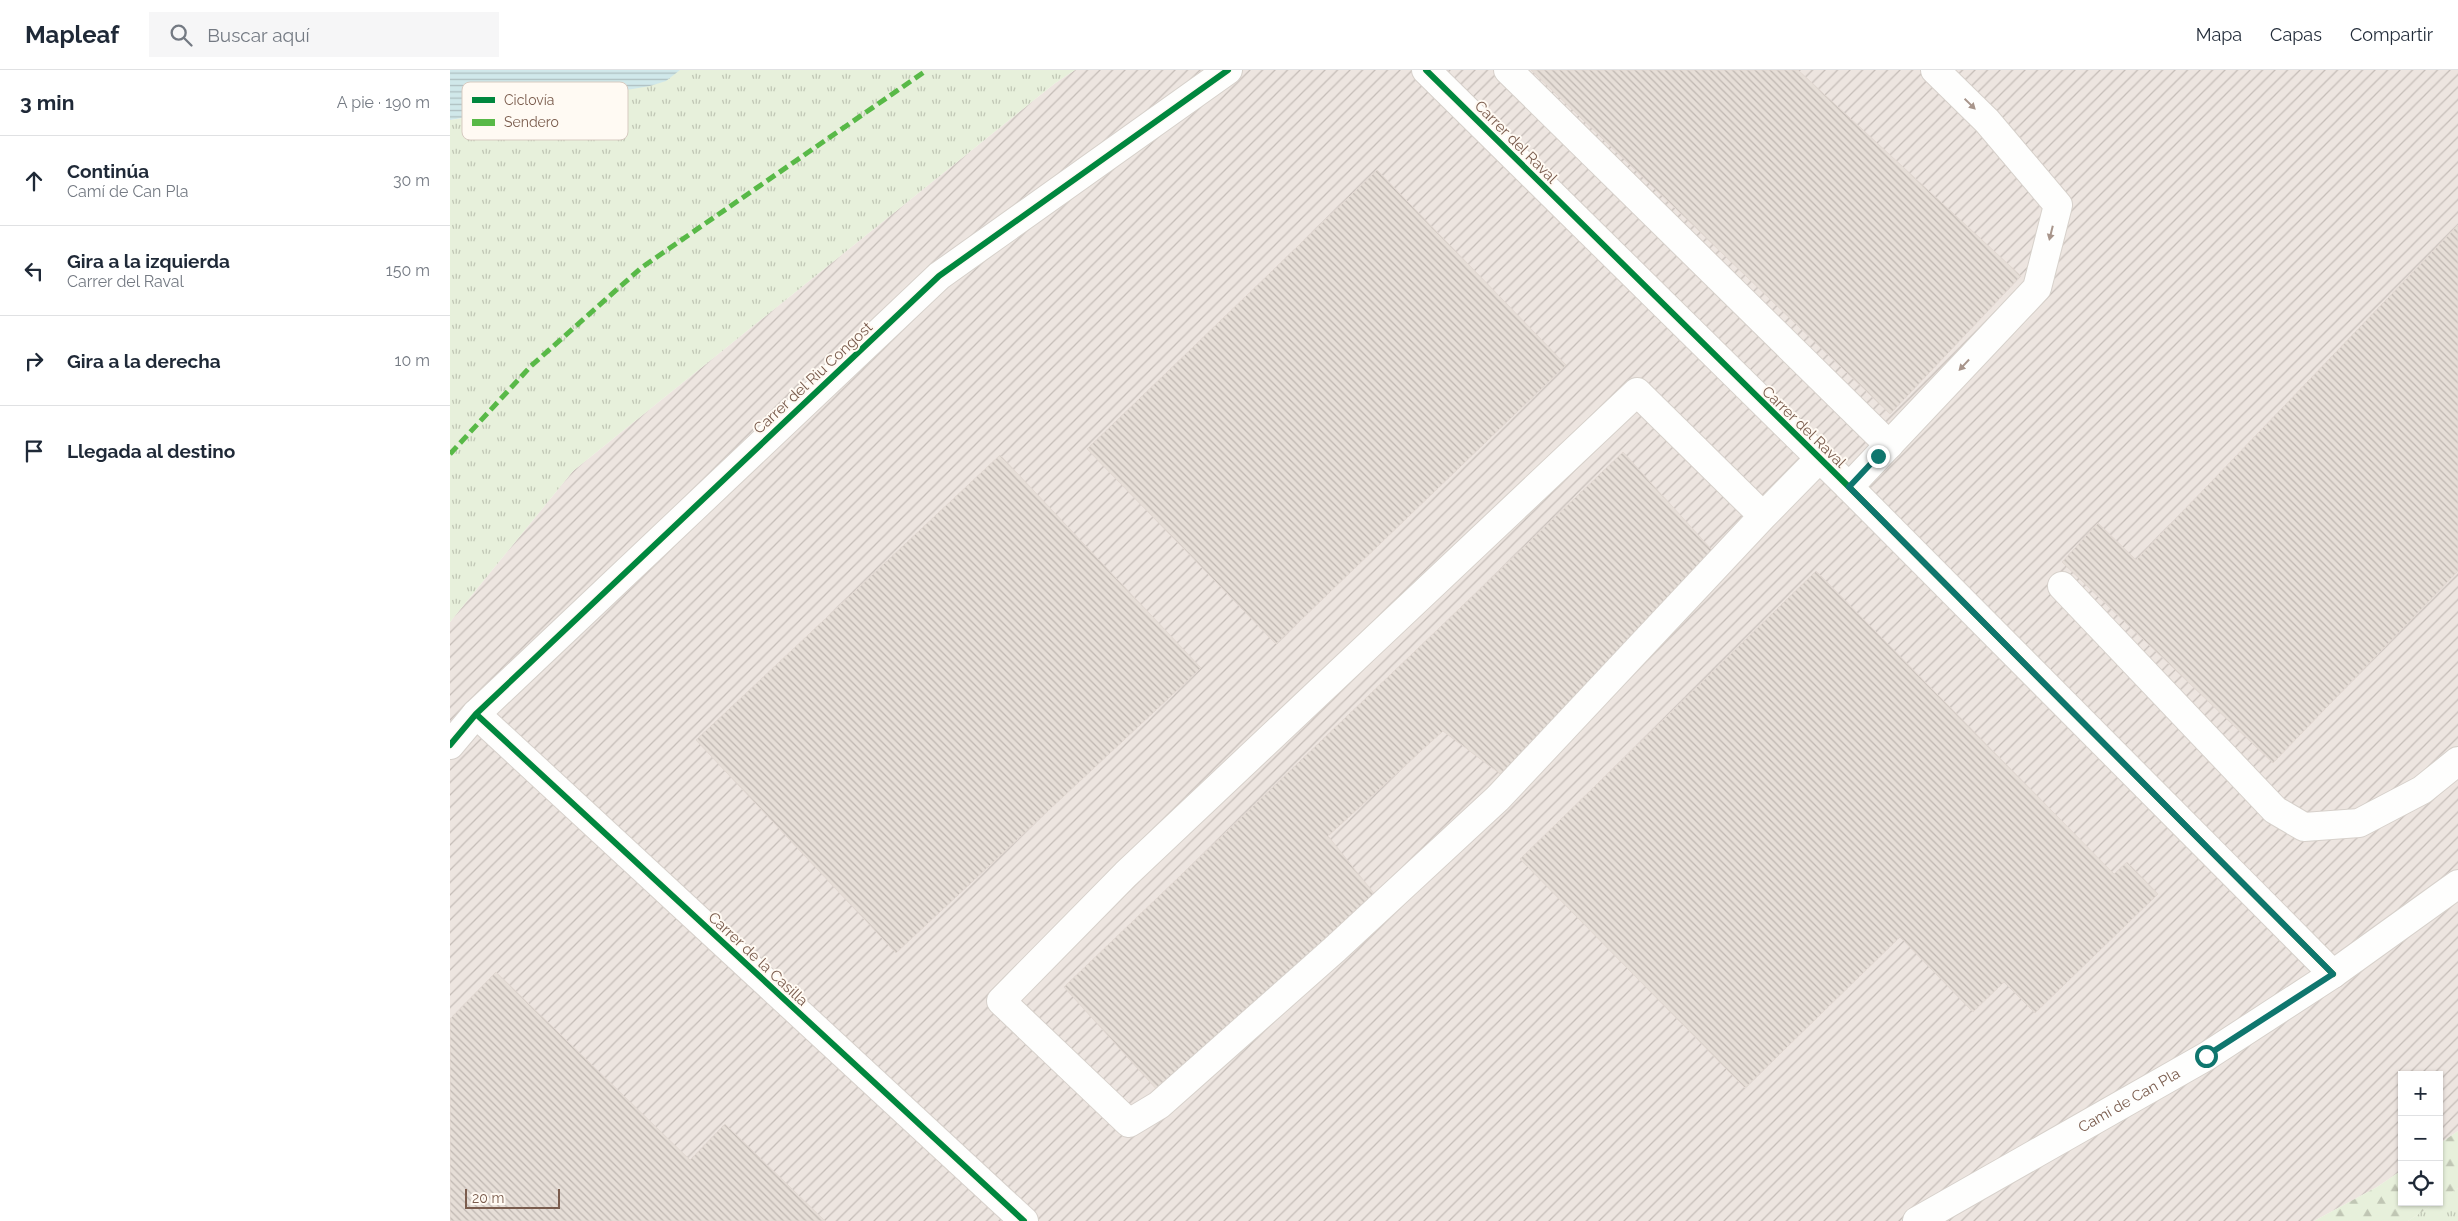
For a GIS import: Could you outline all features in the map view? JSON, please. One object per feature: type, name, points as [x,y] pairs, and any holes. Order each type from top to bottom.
[{"type":"street","name":"Carrer del Riu Congost","points":[[450,745],[476,714],[939,276],[1228,70]]},
{"type":"street","name":"Carrer del Raval","points":[[1426,70],[1849,487],[2333,974]]},
{"type":"street","points":[[1508,70],[1889,445]]},
{"type":"street","points":[[1849,487],[2037,288],[2058,205],[1987,120],[1935,70]]},
{"type":"street","points":[[1763,516],[1637,392],[1126,874],[1001,1001],[1129,1123],[1159,1105],[1335,949],[1498,798],[1819,459]]},
{"type":"street","points":[[2062,586],[2275,810],[2304,827],[2359,824],[2422,790],[2458,760]]},
{"type":"street","name":"Carrer de la Casilla","points":[[476,714],[1024,1221]]},
{"type":"street","name":"Camí de Can Pla","points":[[1917,1221],[2206,1056],[2333,974],[2458,884]]},
{"type":"shaded area","points":[[1075,70],[2458,70],[2458,1131],[2443,1141],[2443,1071],[2398,1071],[2398,1173],[2377,1187],[2314,1221],[450,1221],[450,622],[573,471],[1054,84]]},
{"type":"green space","points":[[680,70],[1075,70],[1054,84],[573,471],[450,622],[450,120],[462,118],[462,140],[628,140],[628,87]]},
{"type":"green space","points":[[2458,1131],[2458,1188],[2443,1198],[2443,1161],[2443,1141]]},
{"type":"green space","points":[[2398,1173],[2398,1206],[2431,1206],[2408,1221],[2314,1221],[2377,1187]]},
{"type":"green space","points":[[2458,1188],[2458,1221],[2408,1221],[2431,1206],[2443,1206],[2443,1198]]},
{"type":"water","points":[[450,70],[680,70],[666,81],[628,90],[628,82],[462,82],[462,118],[450,120]]},
{"type":"building","points":[[1531,70],[1798,70],[2021,276],[1890,414]]},
{"type":"building","points":[[1377,170],[1566,365],[1276,644],[1087,449]]},
{"type":"building","points":[[2458,225],[2458,571],[2273,763],[2062,562],[2098,523],[2136,560]]},
{"type":"building","points":[[1623,452],[1720,559],[1511,782],[1443,731],[1328,836],[1376,896],[1159,1092],[1064,987]]},
{"type":"building","points":[[1000,455],[1201,668],[896,953],[696,740]]},
{"type":"building","points":[[1816,571],[2114,874],[2127,862],[2158,894],[2035,1013],[2004,982],[1973,1012],[1900,937],[1745,1088],[1520,859]]},
{"type":"building","points":[[496,972],[690,1160],[725,1124],[825,1221],[450,1221],[450,1019]]},
{"type":"marked path","points":[[450,454],[531,366],[641,268],[927,70]]},
{"type":"cycle path","points":[[450,745],[476,714],[939,276],[1228,70]]},
{"type":"cycle path","points":[[1426,70],[1849,487],[2333,974]]},
{"type":"cycle path","points":[[476,714],[1024,1221]]},
{"type":"route","points":[[1878,456],[1849,487],[2333,974],[2206,1056]]}]
